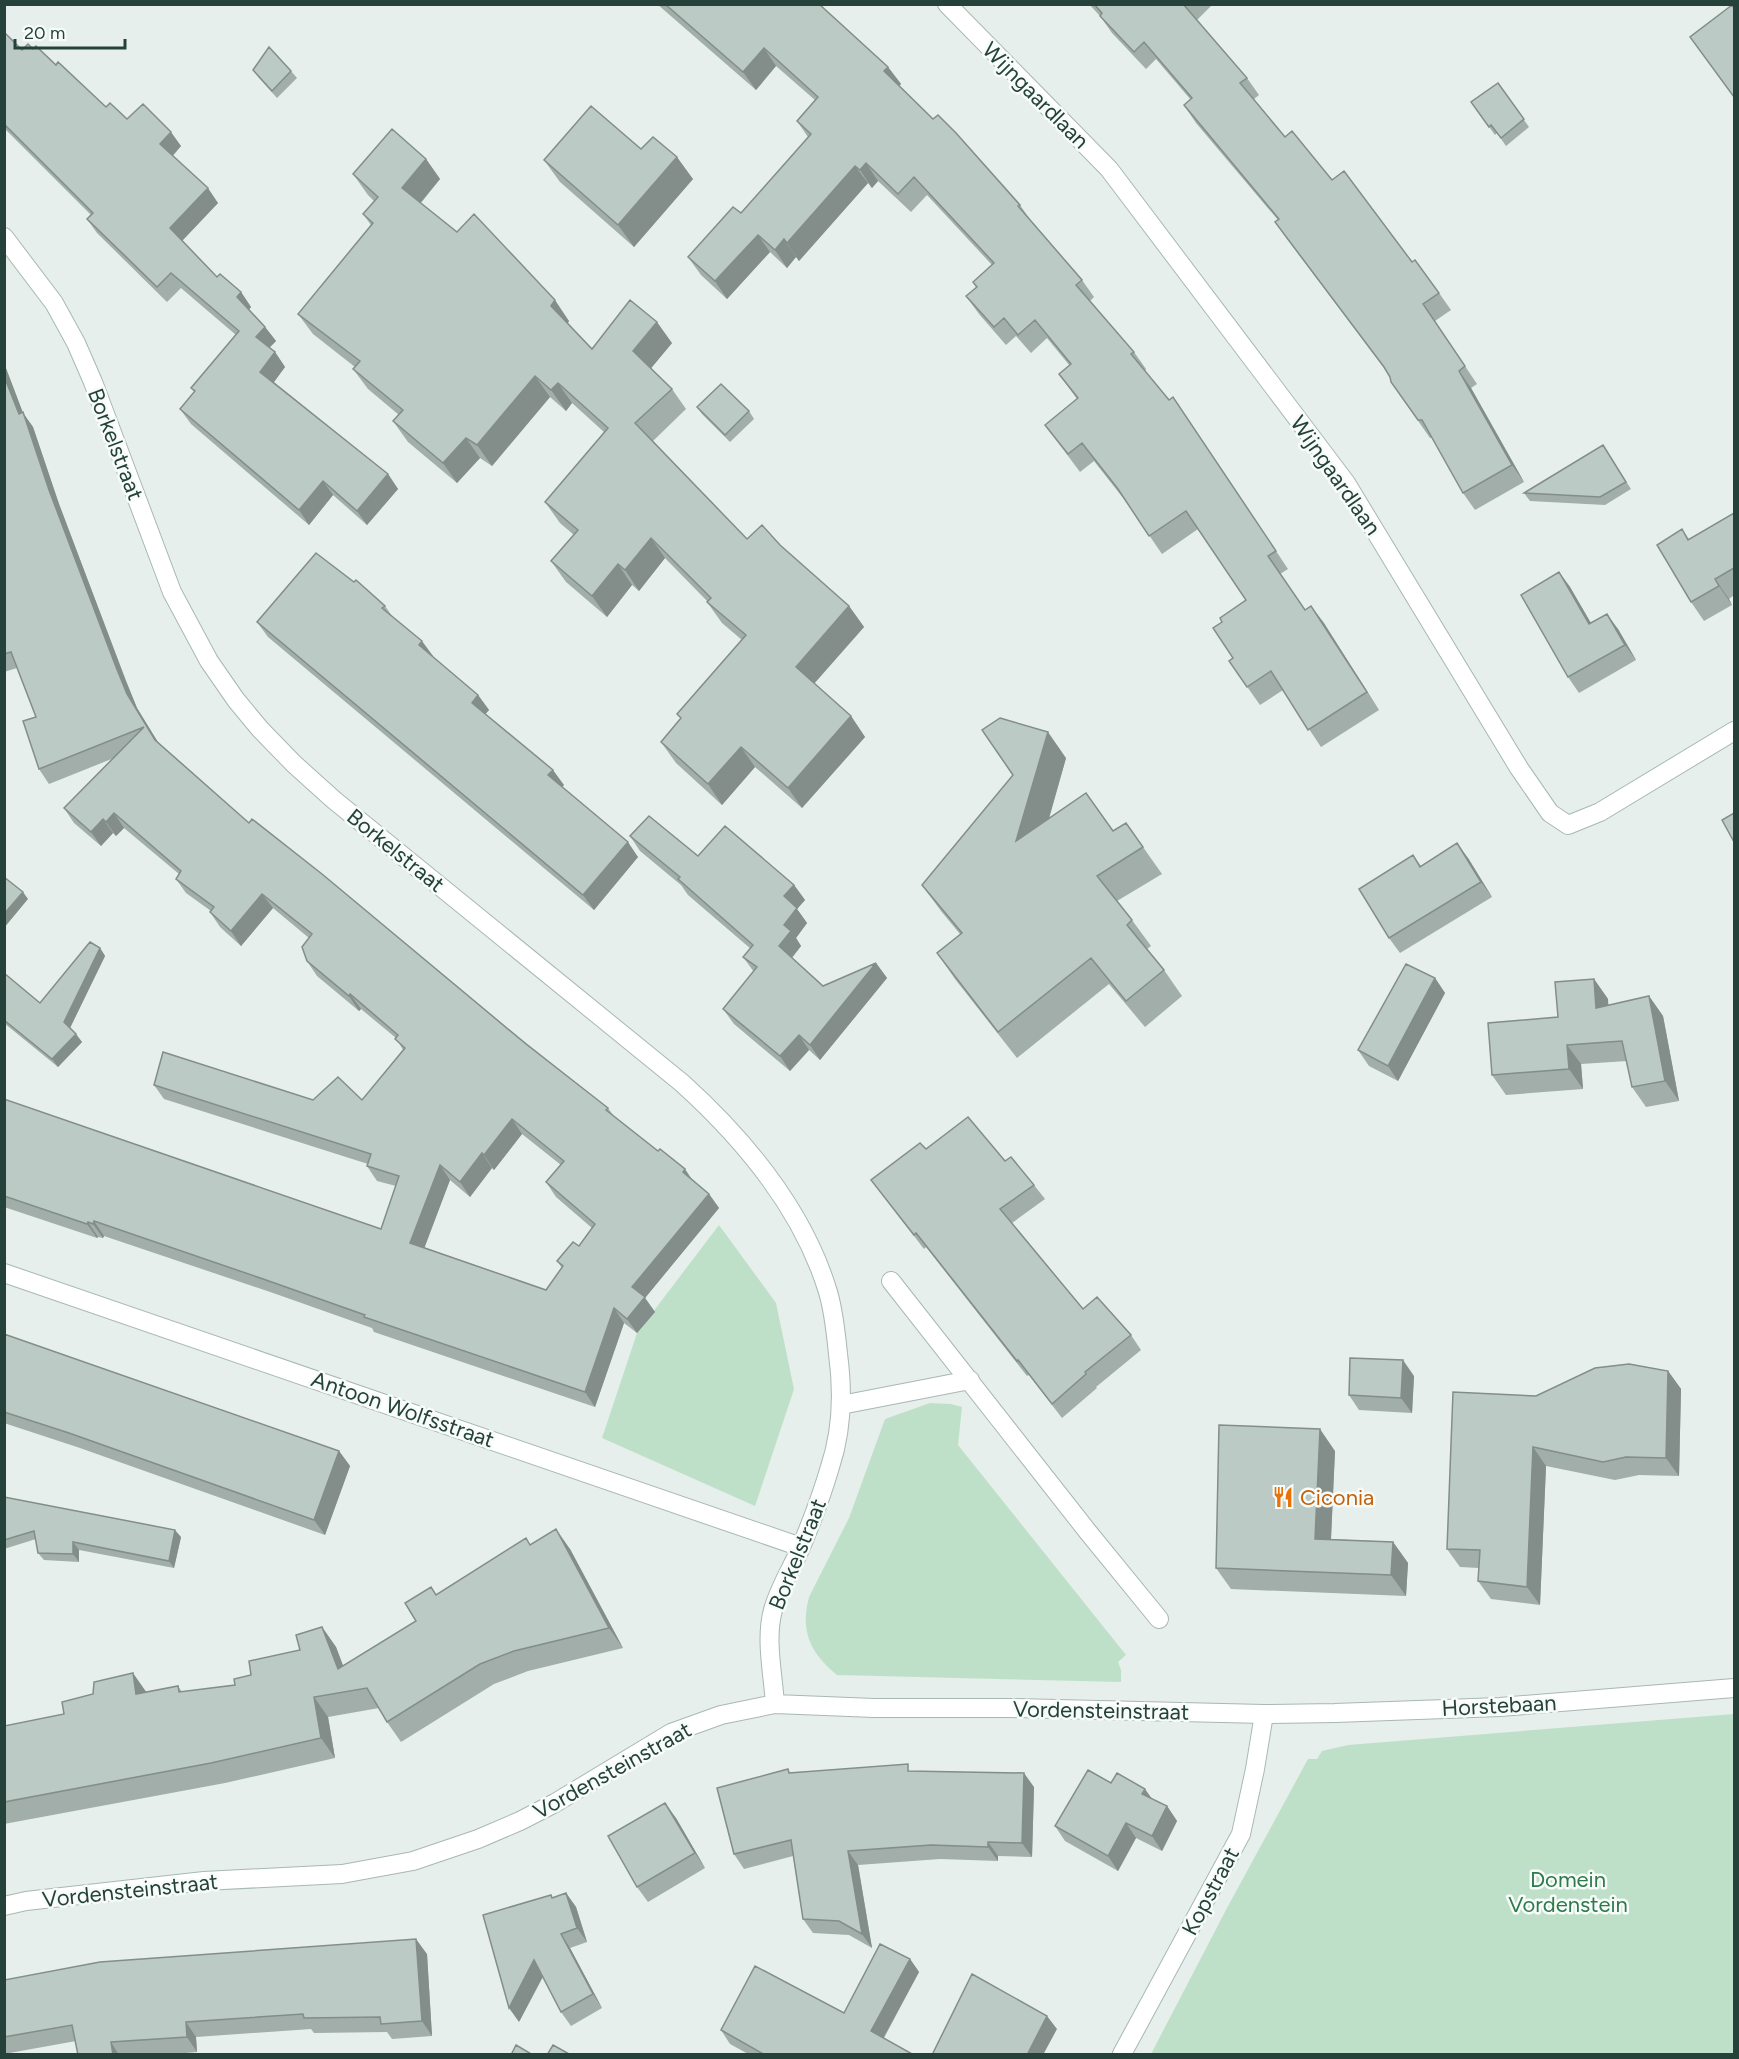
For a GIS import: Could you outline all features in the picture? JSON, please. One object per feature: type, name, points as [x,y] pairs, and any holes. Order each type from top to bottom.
[{"type":"street","name":"Wijngaardlaan","points":[[947,4],[1109,170],[1346,483],[1519,768],[1550,813],[1568,825],[1600,812],[1734,732]]},
{"type":"street","name":"Borkelstraat","points":[[4,237],[54,303],[76,344],[93,382],[172,592],[209,661],[236,700],[294,764],[334,800],[682,1083],[717,1115],[774,1183],[814,1253],[828,1293],[835,1323],[840,1369],[840,1405],[832,1463],[801,1547],[773,1610],[769,1638],[775,1704]]},
{"type":"street","name":"Antoon Wolfsstraat","points":[[4,1273],[801,1547]]},
{"type":"street","points":[[891,1281],[1088,1533],[1159,1619]]},
{"type":"street","points":[[840,1405],[969,1380]]},
{"type":"street","name":"Horstebaan","points":[[1264,1714],[1500,1707],[1734,1688]]},
{"type":"street","name":"Vordensteinstraat","points":[[4,1906],[26,1901],[204,1881],[342,1874],[413,1861],[447,1851],[520,1821],[555,1803],[671,1733],[721,1715],[775,1704],[874,1708],[1022,1708],[1264,1714]]},
{"type":"street","name":"Kopstraat","points":[[1122,2055],[1241,1834],[1264,1714]]},
{"type":"green space","points":[[719,1225],[776,1303],[794,1389],[755,1506],[602,1438],[637,1333]]},
{"type":"green space","points":[[930,1403],[962,1407],[958,1445],[1126,1655],[1118,1662],[1121,1682],[837,1675],[814,1650],[807,1631],[809,1597],[849,1518],[885,1419]]},
{"type":"green space","name":"Domein Vordenstein","points":[[1734,1714],[1734,2054],[1151,2054],[1308,1759],[1317,1759],[1322,1751],[1348,1745]]},
{"type":"building","points":[[665,4],[819,4],[888,67],[884,71],[933,119],[938,115],[1020,205],[1018,206],[1082,280],[1076,285],[1134,352],[1131,354],[1169,400],[1173,397],[1276,551],[1268,556],[1305,610],[1311,606],[1367,692],[1308,730],[1271,671],[1247,687],[1229,661],[1233,658],[1213,628],[1222,622],[1220,618],[1246,600],[1186,511],[1149,536],[1118,489],[1082,443],[1068,454],[1045,425],[1078,398],[1059,374],[1071,364],[1035,320],[1018,335],[1004,318],[994,327],[966,296],[977,287],[973,282],[994,263],[914,177],[898,194],[866,163],[860,170],[855,166],[787,243],[784,239],[775,250],[758,235],[715,281],[688,257],[733,207],[741,213],[811,134],[797,121],[818,97],[764,48],[743,72]]},
{"type":"building","points":[[1094,4],[1183,4],[1247,78],[1240,83],[1285,137],[1292,131],[1332,180],[1344,171],[1412,262],[1415,260],[1439,293],[1423,304],[1465,366],[1459,371],[1512,465],[1463,493],[1422,420],[1418,420],[1391,382],[1384,367],[1275,222],[1279,219],[1184,105],[1192,98],[1144,42],[1134,52],[1100,16],[1102,13]]},
{"type":"building","points":[[1732,5],[1734,8],[1734,97],[1690,37]]},
{"type":"building","points":[[4,32],[22,50],[28,44],[33,49],[36,46],[56,65],[58,62],[106,107],[110,103],[127,119],[143,104],[171,132],[160,144],[208,188],[170,228],[217,277],[220,274],[241,292],[237,297],[265,327],[256,337],[275,352],[260,372],[388,474],[357,511],[323,481],[299,510],[180,409],[195,391],[191,388],[239,331],[171,273],[157,287],[87,219],[93,213],[4,124]]},
{"type":"building","points":[[269,47],[291,71],[272,91],[253,70]]},
{"type":"building","points":[[1498,83],[1524,119],[1501,138],[1491,125],[1489,127],[1471,102]]},
{"type":"building","points":[[591,106],[641,149],[653,137],[677,157],[618,225],[544,160]]},
{"type":"building","points":[[392,129],[426,159],[402,188],[457,232],[474,214],[555,300],[551,306],[592,349],[630,300],[657,322],[633,351],[672,389],[635,423],[747,539],[762,525],[780,545],[849,606],[796,667],[851,716],[788,788],[741,747],[708,784],[661,742],[681,718],[677,714],[746,635],[707,602],[711,598],[651,538],[625,570],[618,564],[592,596],[551,561],[578,530],[545,502],[608,428],[558,383],[551,390],[535,376],[477,445],[466,438],[443,463],[393,421],[403,410],[353,369],[360,361],[298,314],[373,223],[363,214],[378,197],[353,174]]},
{"type":"building","points":[[4,376],[19,414],[23,412],[49,490],[127,694],[155,740],[249,823],[252,819],[322,874],[526,1044],[608,1108],[606,1110],[685,1169],[683,1172],[709,1194],[632,1287],[645,1297],[627,1319],[614,1308],[585,1392],[364,1317],[365,1315],[94,1221],[93,1224],[88,1222],[87,1224],[4,1196],[4,1099],[381,1229],[399,1176],[367,1166],[371,1154],[154,1085],[163,1052],[313,1100],[338,1077],[362,1100],[405,1048],[395,1039],[398,1035],[307,961],[302,947],[312,934],[262,894],[231,931],[210,912],[214,907],[176,879],[181,871],[114,813],[106,822],[103,819],[91,832],[64,808],[144,727],[39,769],[23,721],[36,717],[11,652],[4,654]],"holes":[[[512,1119],[564,1161],[546,1182],[595,1224],[579,1246],[573,1242],[557,1261],[563,1266],[546,1290],[410,1243],[440,1165],[460,1182]]]},
{"type":"building","points":[[721,384],[749,411],[725,435],[697,407]]},
{"type":"building","points":[[1603,445],[1626,482],[1600,497],[1524,493]]},
{"type":"building","points":[[1734,513],[1734,568],[1715,579],[1719,586],[1691,602],[1657,545],[1682,529],[1688,540]]},
{"type":"building","points":[[316,553],[354,582],[356,580],[385,606],[382,608],[422,641],[419,645],[478,695],[472,703],[553,770],[548,775],[628,842],[583,895],[257,622]]},
{"type":"building","points":[[1559,572],[1589,624],[1607,614],[1625,645],[1568,677],[1521,595]]},
{"type":"building","points":[[1000,718],[1048,732],[1016,841],[1086,793],[1113,831],[1126,823],[1143,847],[1097,876],[1132,920],[1127,925],[1164,970],[1126,1001],[1091,958],[998,1032],[937,953],[962,933],[922,885],[1013,775],[982,730]]},
{"type":"building","points":[[1734,813],[1734,842],[1722,820]]},
{"type":"building","points":[[649,816],[698,856],[725,826],[794,885],[784,896],[797,908],[784,925],[791,931],[779,946],[823,986],[876,963],[810,1045],[799,1035],[780,1056],[723,1009],[757,967],[743,957],[753,945],[678,879],[680,877],[630,836]]},
{"type":"building","points":[[1457,843],[1481,882],[1389,938],[1359,889],[1413,855],[1420,867]]},
{"type":"building","points":[[4,877],[23,892],[4,914]]},
{"type":"building","points":[[90,942],[100,948],[64,1022],[76,1034],[52,1059],[4,1020],[4,973],[40,1003]]},
{"type":"building","points":[[1406,964],[1435,978],[1388,1066],[1358,1050]]},
{"type":"building","points":[[1594,979],[1596,1008],[1649,996],[1665,1081],[1632,1087],[1622,1041],[1567,1045],[1569,1069],[1492,1075],[1488,1023],[1558,1017],[1555,982]]},
{"type":"building","points":[[968,1117],[1005,1161],[1011,1157],[1034,1185],[1000,1209],[1083,1309],[1097,1297],[1131,1335],[1085,1372],[1086,1374],[1052,1404],[871,1180],[920,1143],[926,1149]]},
{"type":"building","points":[[4,1334],[339,1451],[314,1520],[4,1412]]},
{"type":"building","points":[[1350,1358],[1403,1360],[1401,1398],[1349,1395]]},
{"type":"building","points":[[1629,1364],[1668,1371],[1666,1458],[1626,1457],[1603,1462],[1533,1447],[1527,1587],[1478,1581],[1480,1550],[1447,1549],[1453,1392],[1536,1396],[1595,1368]]},
{"type":"building","name":"Ciconia","points":[[1219,1425],[1320,1429],[1315,1539],[1393,1542],[1391,1575],[1216,1568]]},
{"type":"building","points":[[4,1497],[175,1530],[169,1561],[73,1542],[73,1554],[38,1553],[34,1531],[4,1540]]},
{"type":"building","points":[[556,1529],[609,1628],[514,1651],[480,1664],[387,1722],[367,1688],[314,1697],[321,1738],[211,1763],[4,1802],[4,1726],[64,1714],[62,1702],[93,1694],[94,1682],[133,1673],[136,1694],[178,1686],[179,1692],[235,1685],[234,1679],[251,1675],[249,1661],[300,1650],[296,1635],[322,1627],[338,1669],[416,1621],[405,1603],[431,1587],[436,1595],[526,1538],[530,1545]]},
{"type":"building","points":[[908,1764],[908,1771],[1024,1773],[1022,1843],[988,1842],[988,1847],[931,1845],[848,1851],[862,1934],[839,1921],[803,1919],[791,1840],[734,1854],[717,1788],[788,1769],[789,1773]]},
{"type":"building","points":[[1088,1770],[1111,1783],[1117,1773],[1145,1789],[1142,1794],[1167,1806],[1152,1836],[1126,1823],[1108,1856],[1055,1826]]},
{"type":"building","points":[[665,1803],[695,1853],[637,1887],[608,1836]]},
{"type":"building","points":[[566,1893],[577,1928],[561,1934],[593,1994],[561,2012],[534,1960],[509,2008],[483,1915],[551,1895],[552,1898]]},
{"type":"building","points":[[416,1939],[422,2021],[381,2024],[380,2017],[304,2018],[303,2014],[186,2022],[187,2037],[111,2042],[113,2055],[78,2055],[72,2025],[4,2037],[4,1980],[100,1962]]},
{"type":"building","points":[[880,1944],[910,1959],[871,2031],[914,2055],[765,2055],[721,2030],[755,1966],[844,2013]]},
{"type":"building","points":[[972,1974],[1047,2016],[1027,2055],[932,2055]]},
{"type":"building","points":[[516,2045],[533,2055],[511,2055]]},
{"type":"building","points":[[553,2045],[571,2055],[547,2055]]},
{"type":"place","name":"Ciconia","points":[[1283,1497]]}]
